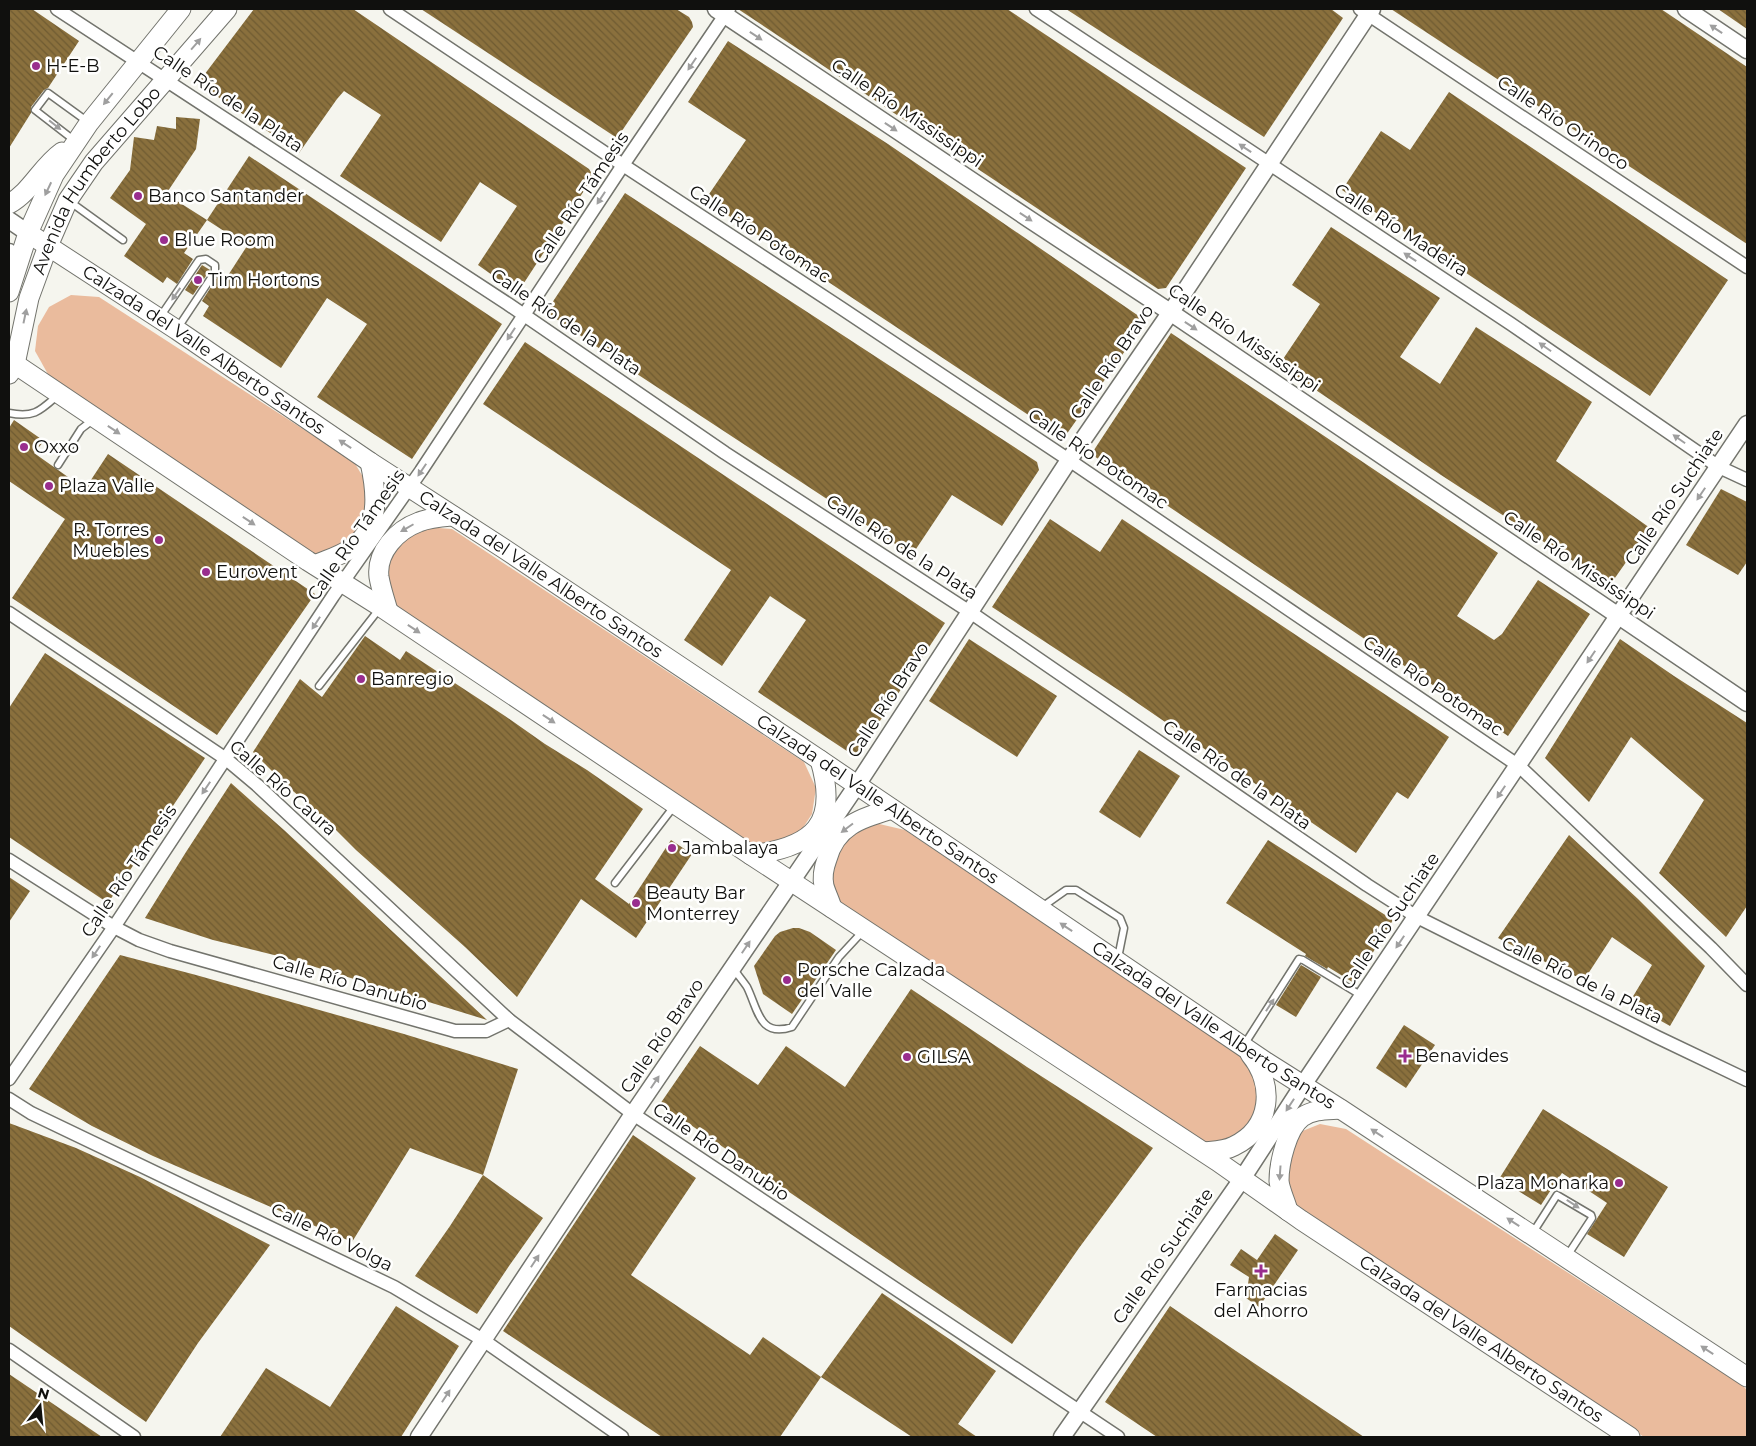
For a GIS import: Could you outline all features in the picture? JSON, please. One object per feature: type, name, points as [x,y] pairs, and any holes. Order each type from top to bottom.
[{"type":"main road","name":"Avenida Humberto Lobo","points":[[73,144],[181,9]]},
{"type":"main road","name":"Avenida Humberto Lobo","points":[[11,366],[29,298],[48,246],[68,200],[94,162],[227,9]]},
{"type":"main road","points":[[9,204],[18,198],[51,161],[73,144]]},
{"type":"main road","points":[[9,292],[28,233],[54,175],[73,144]]},
{"type":"main road","name":"Calzada del Valle Alberto Santos","points":[[28,233],[820,760],[1243,1046],[1747,1377]]},
{"type":"main road","name":"Calzada del Valle Alberto Santos","points":[[11,366],[60,394],[751,855],[1204,1152],[1288,1211],[1630,1437]]},
{"type":"main road","points":[[315,565],[348,550],[359,542],[369,529],[375,514],[376,500],[370,462]]},
{"type":"main road","points":[[384,609],[379,576],[380,565],[386,549],[399,532],[409,526],[421,521],[453,516]]},
{"type":"main road","points":[[751,855],[776,852],[800,842],[812,834],[823,819],[827,805],[826,778],[820,760]]},
{"type":"main road","points":[[832,908],[824,884],[824,867],[836,839],[843,830],[852,824],[892,809]]},
{"type":"main road","points":[[1204,1152],[1233,1147],[1249,1137],[1260,1122],[1267,1102],[1265,1081],[1256,1061],[1243,1046]]},
{"type":"main road","points":[[1288,1211],[1279,1183],[1281,1158],[1288,1138],[1301,1117],[1318,1110],[1340,1109]]},
{"type":"street","name":"Calle Río de la Plata","points":[[57,9],[524,315],[725,452],[970,612],[1358,880],[1417,917],[1747,1080]]},
{"type":"street","name":"Calle Río Potomac","points":[[390,9],[1069,460],[1519,766],[1711,948],[1747,985]]},
{"type":"street","name":"Calle Río Madeira","points":[[1036,9],[1511,324],[1719,467],[1747,480]]},
{"type":"street","points":[[1686,9],[1747,50]]},
{"type":"street","name":"Calle Río Támesis","points":[[9,1079],[114,927],[343,583],[410,488],[723,11]]},
{"type":"street","name":"Calle Río Mississippi","points":[[723,11],[1029,220],[1170,312],[1747,703]]},
{"type":"street","name":"Calle Río Bravo","points":[[419,1437],[633,1114],[857,785],[1069,460],[1269,164],[1366,11]]},
{"type":"street","name":"Calle Río Orinoco","points":[[1366,11],[1747,266]]},
{"type":"street","name":"Calzada del Valle Alberto Santos","points":[[9,220],[28,233]]},
{"type":"street","points":[[9,252],[9,262]]},
{"type":"street","name":"Calle Río Suchiate","points":[[1062,1437],[1242,1178],[1747,424]]},
{"type":"street","name":"Calle Río Caura","points":[[9,613],[226,758],[509,1020]]},
{"type":"street","name":"Calle Río Danubio","points":[[9,860],[114,927],[139,940],[170,950],[455,1031],[486,1031],[509,1020],[633,1114],[1118,1437]]},
{"type":"street","name":"Calle Río Volga","points":[[9,1099],[31,1113],[394,1286],[483,1340],[622,1437]]},
{"type":"street","points":[[9,1350],[134,1437]]},
{"type":"lane","points":[[73,144],[35,110],[48,92],[89,123]]},
{"type":"lane","points":[[68,200],[123,240]]},
{"type":"lane","points":[[159,319],[197,263],[200,260],[206,259],[215,265],[215,272],[176,330]]},
{"type":"lane","points":[[9,413],[32,415],[60,394]]},
{"type":"lane","points":[[58,465],[81,429],[95,418]]},
{"type":"lane","points":[[319,686],[384,609]]},
{"type":"lane","points":[[614,883],[676,804]]},
{"type":"lane","points":[[1040,909],[1066,890],[1076,890],[1120,918],[1124,928],[1117,962]]},
{"type":"lane","points":[[732,968],[746,987],[761,1020],[773,1030],[783,1030],[792,1027],[839,957],[864,929]]},
{"type":"lane","points":[[1243,1046],[1299,960],[1303,960],[1363,997]]},
{"type":"lane","points":[[1532,1235],[1557,1195],[1591,1215],[1592,1218],[1566,1258]]},
{"type":"shaded area","points":[[71,295],[99,297],[354,462],[371,490],[369,520],[347,548],[321,556],[294,544],[49,376],[35,351],[38,326],[49,307]]},
{"type":"shaded area","points":[[425,527],[452,529],[804,762],[816,788],[812,814],[797,837],[750,847],[400,612],[387,585],[389,558],[402,539]]},
{"type":"shaded area","points":[[875,823],[905,830],[1251,1063],[1264,1093],[1259,1120],[1218,1148],[1189,1140],[839,905],[830,880],[833,850],[847,831]]},
{"type":"shaded area","points":[[1320,1124],[1346,1129],[1743,1386],[1747,1390],[1747,1437],[1644,1437],[1293,1207],[1284,1181],[1287,1157],[1300,1132]]},
{"type":"building","name":"H-E-B","points":[[9,9],[32,9],[79,41],[48,88],[44,90],[31,107],[31,113],[9,148]]},
{"type":"building","points":[[254,9],[353,9],[589,169],[592,174],[591,180],[520,289],[517,291],[513,290],[478,265],[517,206],[480,182],[441,242],[340,176],[381,115],[344,91],[299,153],[198,83]]},
{"type":"building","points":[[421,9],[676,9],[689,17],[693,27],[617,138]]},
{"type":"building","points":[[738,9],[1007,9],[1246,168],[1166,288],[1158,289]]},
{"type":"building","points":[[1066,9],[1331,9],[1343,18],[1264,137]]},
{"type":"building","points":[[1391,9],[1661,9],[1747,67],[1747,244]]},
{"type":"building","points":[[1718,9],[1747,9],[1747,29]]},
{"type":"building","points":[[728,41],[888,144],[1146,321],[1066,435],[1060,436],[705,200],[746,140],[688,102]]},
{"type":"building","points":[[1449,92],[1728,280],[1650,396],[1342,190],[1381,131],[1410,150]]},
{"type":"building","points":[[176,117],[200,119],[196,149],[166,194],[207,220],[184,253],[193,259],[177,284],[167,277],[163,283],[124,256],[146,224],[110,198],[130,170],[134,137],[154,140],[157,126],[176,129]]},
{"type":"building","points":[[249,156],[502,324],[412,459],[317,397],[367,324],[327,298],[281,368],[203,316],[209,306],[202,301],[218,276],[225,280],[247,246],[207,220]]},
{"type":"building","points":[[625,193],[1037,462],[1039,470],[1002,526],[952,495],[912,555],[546,312]]},
{"type":"building","points":[[1331,227],[1440,298],[1400,357],[1440,384],[1476,327],[1592,402],[1556,461],[1650,528],[1610,585],[1441,475],[1279,365],[1320,304],[1292,285]]},
{"type":"building","points":[[202,265],[210,270],[193,295],[185,290]]},
{"type":"building","points":[[1171,333],[1498,553],[1457,616],[1494,640],[1502,634],[1538,580],[1590,614],[1508,736],[1094,456],[1094,450]]},
{"type":"building","points":[[525,342],[945,623],[856,757],[758,692],[806,620],[770,596],[722,666],[684,640],[731,570],[483,404]]},
{"type":"building","points":[[14,420],[44,441],[34,453],[85,489],[108,454],[315,594],[217,735],[12,598],[65,519],[9,481],[9,428]]},
{"type":"building","points":[[1721,489],[1747,502],[1747,562],[1738,575],[1686,545]]},
{"type":"building","points":[[1050,519],[1100,552],[1122,519],[1449,737],[1408,799],[1397,792],[1356,853],[1120,691],[992,607]]},
{"type":"building","points":[[365,636],[400,660],[406,651],[643,809],[595,879],[629,904],[671,840],[692,854],[636,938],[581,899],[517,997],[465,947],[356,850],[253,752],[300,679],[322,697]]},
{"type":"building","points":[[969,639],[1057,696],[1017,757],[929,701]]},
{"type":"building","points":[[1620,639],[1747,723],[1747,906],[1726,937],[1659,873],[1704,800],[1631,737],[1589,802],[1545,758]]},
{"type":"building","points":[[45,653],[205,758],[108,903],[9,837],[9,708]]},
{"type":"building","points":[[1139,750],[1180,776],[1140,838],[1099,812]]},
{"type":"building","points":[[231,783],[284,830],[487,1020],[286,958],[213,940],[145,918]]},
{"type":"building","points":[[1569,835],[1638,899],[1705,966],[1670,1026],[1629,1003],[1652,965],[1612,937],[1584,980],[1498,938]]},
{"type":"building","points":[[1268,840],[1393,920],[1354,983],[1305,956],[1306,954],[1226,903]]},
{"type":"building","points":[[9,877],[30,891],[9,922]]},
{"type":"building","name":"Porsche Calzada del Valle","points":[[793,928],[810,932],[836,950],[792,1014],[763,994],[754,966],[775,936],[780,932]]},
{"type":"building","points":[[120,955],[404,1034],[518,1069],[483,1175],[410,1148],[352,1242],[153,1156],[92,1126],[29,1089]]},
{"type":"building","points":[[1301,965],[1321,977],[1296,1017],[1276,1005]]},
{"type":"building","points":[[911,989],[1153,1148],[1079,1248],[1012,1344],[660,1104],[700,1046],[758,1085],[786,1046],[845,1087]]},
{"type":"building","name":"Benavides","points":[[1404,1025],[1435,1045],[1406,1088],[1376,1068]]},
{"type":"building","name":"Plaza Monarka","points":[[1543,1109],[1668,1187],[1624,1257],[1587,1234],[1607,1203],[1562,1173],[1541,1205],[1499,1179]]},
{"type":"building","points":[[9,1123],[76,1148],[140,1177],[270,1245],[198,1343],[146,1422],[9,1326]]},
{"type":"building","points":[[633,1135],[696,1178],[631,1275],[750,1355],[763,1337],[821,1377],[780,1437],[662,1437],[503,1331]]},
{"type":"building","points":[[483,1175],[543,1218],[477,1314],[415,1276]]},
{"type":"building","name":"Farmacias del Ahorro","points":[[1275,1234],[1298,1250],[1259,1307],[1246,1298],[1249,1277],[1230,1265],[1241,1249],[1257,1260]]},
{"type":"building","points":[[882,1293],[996,1371],[958,1424],[977,1437],[912,1437],[821,1377]]},
{"type":"building","points":[[396,1306],[459,1346],[401,1437],[220,1437],[266,1368],[330,1407]]},
{"type":"building","points":[[1170,1306],[1364,1437],[1157,1437],[1105,1402]]},
{"type":"building","points":[[9,1374],[102,1437],[9,1437]]},
{"type":"place","name":"H-E-B","points":[[36,66]]},
{"type":"place","name":"Banco Santander","points":[[138,196]]},
{"type":"place","name":"Blue Room","points":[[164,240]]},
{"type":"place","name":"Tim Hortons","points":[[198,280]]},
{"type":"place","name":"Oxxo","points":[[24,447]]},
{"type":"place","name":"Plaza Valle","points":[[49,486]]},
{"type":"place","name":"R. Torres Muebles","points":[[159,540]]},
{"type":"place","name":"Eurovent","points":[[206,572]]},
{"type":"place","name":"Banregio","points":[[361,679]]},
{"type":"place","name":"Jambalaya","points":[[672,848]]},
{"type":"place","name":"Beauty Bar Monterrey","points":[[636,903]]},
{"type":"place","name":"Porsche Calzada del Valle","points":[[787,980]]},
{"type":"place","name":"Benavides","points":[[1405,1056]]},
{"type":"place","name":"GILSA","points":[[907,1057]]},
{"type":"place","name":"Plaza Monarka","points":[[1619,1183]]},
{"type":"place","name":"Farmacias del Ahorro","points":[[1261,1271]]}]
